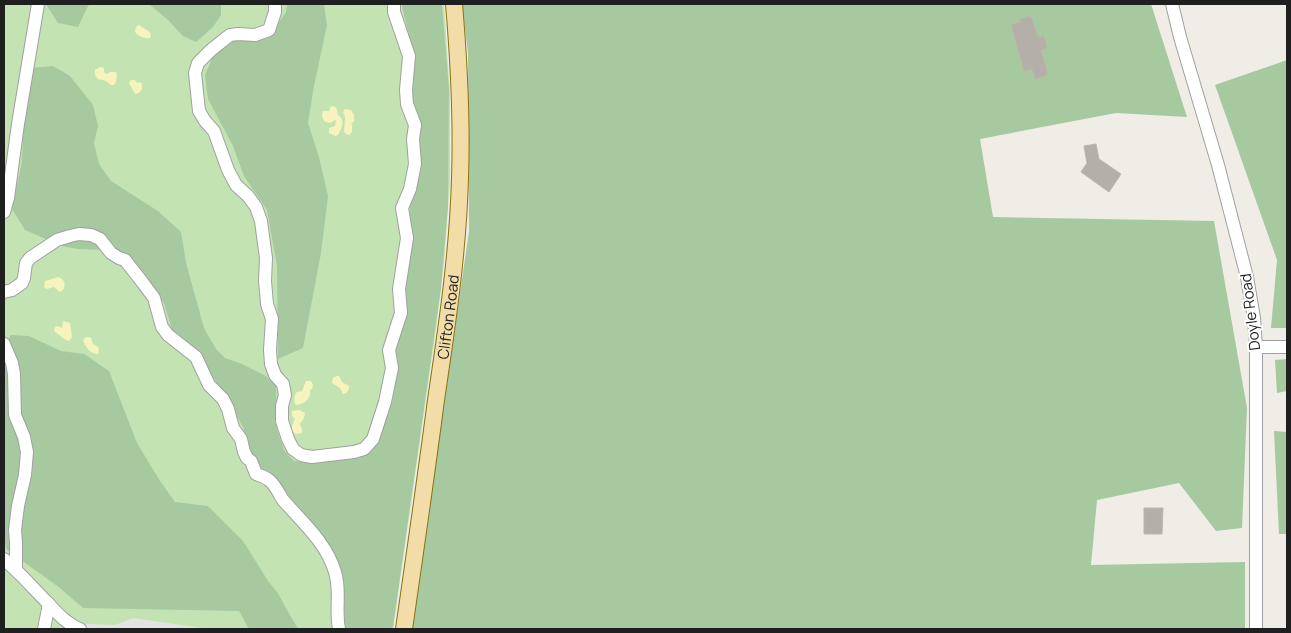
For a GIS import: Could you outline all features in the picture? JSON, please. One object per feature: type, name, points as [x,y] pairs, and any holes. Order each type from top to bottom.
[{"type":"main road","name":"Clifton Road","points":[[404,629],[449,310],[456,243],[461,120],[454,4]]},
{"type":"street","points":[[4,212],[8,198],[38,4]]},
{"type":"street","points":[[275,4],[275,12],[269,30],[255,35],[230,35],[211,50],[198,64],[195,73],[199,111],[214,131],[228,170],[236,185],[256,206],[261,221],[266,258],[267,304],[272,319],[271,364],[275,375],[284,384],[285,395],[282,406],[282,421],[293,449],[301,455],[312,457],[354,452],[364,449],[373,439],[385,402],[392,368],[389,350],[402,313],[399,289],[407,238],[402,208],[410,188],[416,164],[413,140],[414,125],[407,104],[406,90],[409,56],[394,12],[394,4]]},
{"type":"street","name":"Doyle Road","points":[[1172,4],[1247,277],[1254,318],[1256,347],[1256,629]]},
{"type":"street","points":[[4,292],[12,290],[22,283],[26,263],[30,258],[57,240],[70,236],[79,234],[91,235],[100,239],[111,253],[124,260],[154,298],[162,327],[168,335],[196,358],[209,385],[223,399],[233,428],[241,439],[244,452],[251,461],[256,474],[272,482],[280,496],[308,527],[328,556],[335,571],[338,586],[337,610],[339,629]]},
{"type":"street","points":[[4,344],[12,363],[14,374],[9,412],[24,437],[26,452],[25,475],[14,530],[16,570]]},
{"type":"street","points":[[1256,347],[1287,347]]},
{"type":"street","points":[[4,559],[49,604],[74,627],[80,629]]},
{"type":"street","points":[[44,629],[49,604]]},
{"type":"green space","points":[[4,4],[444,4],[450,96],[450,180],[444,263],[393,629],[4,629]]},
{"type":"green space","points":[[46,4],[91,4],[88,6],[78,27],[58,23]]},
{"type":"green space","points":[[149,4],[221,4],[221,15],[213,27],[196,42],[183,36]]},
{"type":"green space","points":[[287,4],[324,4],[327,25],[308,123],[319,157],[328,196],[321,253],[303,348],[278,359],[277,266],[267,210],[244,176],[233,146],[208,99],[205,75],[214,54],[237,37],[269,36],[286,12]]},
{"type":"green space","points":[[402,4],[442,4],[449,89],[448,206],[441,288],[393,627],[390,629],[346,629],[342,611],[341,588],[303,514],[251,458],[243,427],[226,397],[196,351],[173,333],[164,303],[142,272],[103,250],[77,249],[62,246],[25,230],[12,209],[22,162],[23,123],[31,68],[53,66],[70,76],[93,105],[98,126],[94,143],[99,164],[111,181],[158,211],[181,232],[186,263],[204,328],[216,349],[225,358],[266,376],[276,386],[277,430],[284,450],[294,461],[313,463],[358,458],[370,453],[384,425],[392,403],[398,361],[394,341],[406,310],[407,297],[403,277],[409,239],[410,204],[421,170],[410,97],[415,60]]},
{"type":"green space","points":[[462,4],[1151,4],[1187,117],[1116,113],[980,139],[993,217],[1214,221],[1247,408],[1242,528],[1216,531],[1179,483],[1097,500],[1091,565],[1245,562],[1245,629],[412,629],[469,231],[468,53]]},
{"type":"green space","points":[[1287,60],[1287,328],[1271,328],[1277,260],[1215,85]]},
{"type":"green space","points":[[11,335],[29,336],[61,351],[84,354],[109,371],[137,443],[175,502],[208,506],[243,541],[277,592],[298,629],[249,629],[239,611],[83,608],[60,588],[6,549],[4,532],[4,345]]},
{"type":"green space","points":[[1287,359],[1287,391],[1277,393],[1275,360]]},
{"type":"green space","points":[[1274,431],[1287,432],[1287,534],[1279,534]]},
{"type":"sand","points":[[139,25],[150,33],[150,38],[141,37],[135,32],[136,27]]},
{"type":"sand","points":[[100,67],[104,68],[106,74],[116,72],[117,79],[114,85],[98,79],[95,75],[95,70]]},
{"type":"sand","points":[[131,80],[142,84],[142,89],[139,93],[135,94],[129,83]]},
{"type":"sand","points":[[331,106],[336,107],[338,115],[343,122],[338,135],[335,136],[329,133],[329,128],[335,126],[336,121],[327,123],[322,117],[323,111],[329,111]]},
{"type":"sand","points":[[345,109],[351,110],[354,115],[354,121],[351,124],[352,132],[349,135],[344,132],[345,117],[343,112]]},
{"type":"sand","points":[[58,277],[64,282],[63,290],[60,292],[54,287],[47,289],[44,287],[45,281]]},
{"type":"sand","points":[[63,321],[70,323],[72,337],[69,341],[54,331],[55,327],[62,328]]},
{"type":"sand","points":[[86,337],[91,338],[93,344],[98,347],[98,354],[93,353],[87,348],[83,340]]},
{"type":"sand","points":[[339,376],[342,382],[349,386],[346,393],[343,394],[340,388],[332,383],[333,378]]},
{"type":"sand","points":[[306,381],[311,381],[313,385],[309,398],[297,405],[295,404],[295,394],[302,391]]},
{"type":"sand","points":[[299,410],[305,413],[300,424],[302,433],[296,434],[292,431],[295,419],[292,416],[292,411]]},
{"type":"shaded area","points":[[133,618],[209,629],[86,629],[86,624],[115,625]]},
{"type":"building","points":[[1031,16],[1038,37],[1044,36],[1047,48],[1041,50],[1048,75],[1035,79],[1032,69],[1024,71],[1011,25],[1020,22],[1019,19]]},
{"type":"building","points":[[1096,144],[1099,159],[1121,174],[1109,192],[1081,172],[1087,163],[1084,146]]},
{"type":"building","points":[[1144,508],[1163,508],[1162,534],[1144,534]]}]
